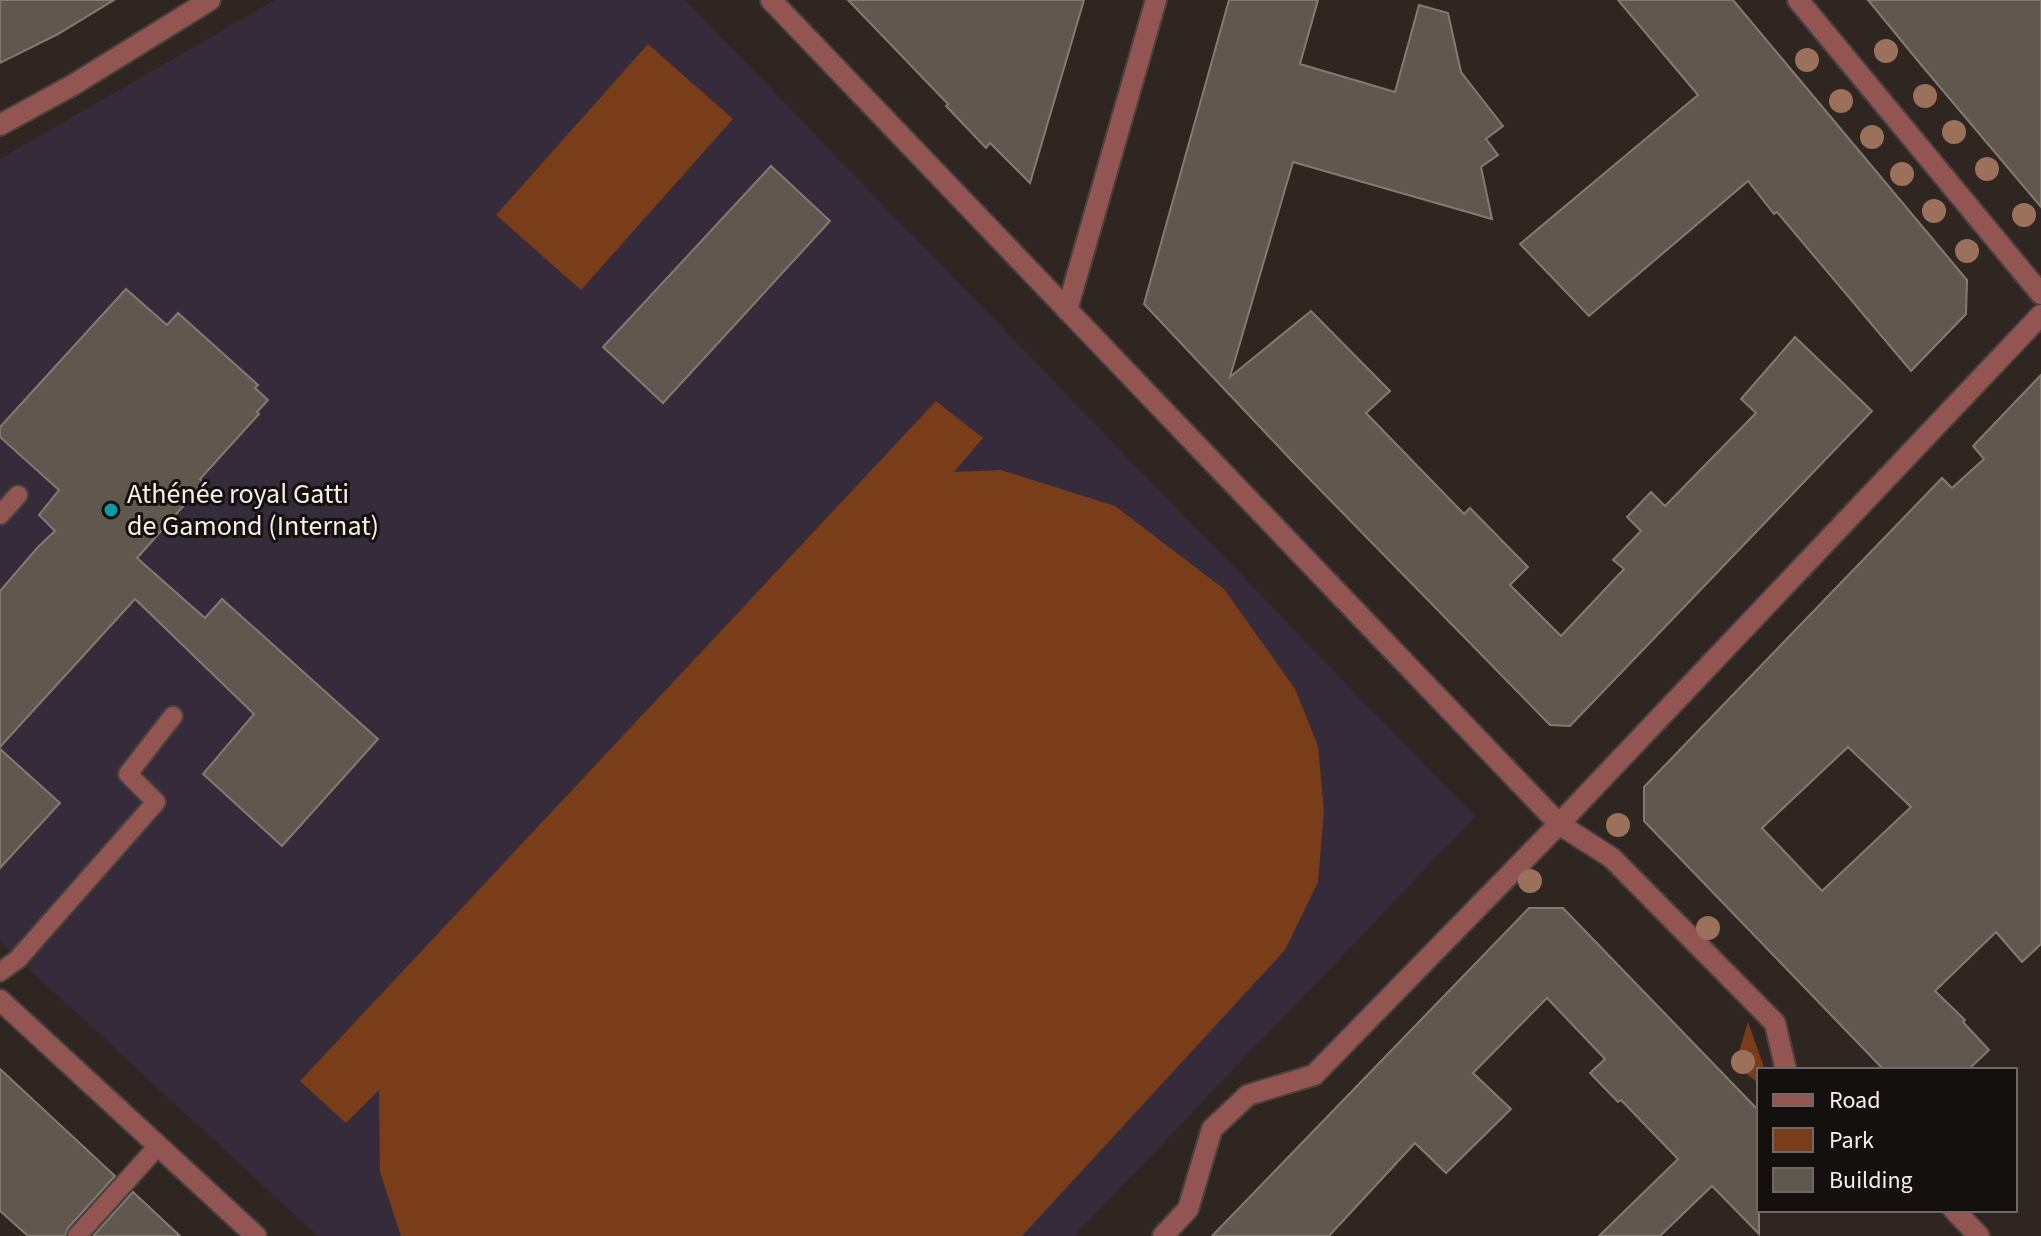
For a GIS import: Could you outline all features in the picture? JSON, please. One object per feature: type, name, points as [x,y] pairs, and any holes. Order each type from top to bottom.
[{"type":"street","points":[[0,125],[73,85],[210,0]]},
{"type":"street","points":[[771,0],[1559,824],[1612,858],[1775,1023],[1786,1068]]},
{"type":"street","points":[[1067,310],[1156,0]]},
{"type":"street","points":[[1798,0],[2041,294]]},
{"type":"street","points":[[1163,1236],[1188,1209],[1212,1129],[1248,1095],[1314,1075],[1559,824],[2041,315]]},
{"type":"street","points":[[0,1000],[256,1236]]},
{"type":"street","points":[[1956,1212],[1979,1236]]},
{"type":"lane","points":[[0,515],[18,495]]},
{"type":"lane","points":[[0,972],[18,959],[156,802],[128,774],[173,716]]},
{"type":"lane","points":[[77,1236],[158,1146]]},
{"type":"shaded area","points":[[275,0],[685,0],[1475,817],[1074,1236],[318,1236],[0,942],[0,159]]},
{"type":"green space","points":[[648,44],[733,119],[581,290],[496,215]]},
{"type":"green space","points":[[936,401],[983,438],[954,472],[1001,470],[1115,506],[1224,589],[1295,689],[1318,746],[1324,811],[1318,882],[1285,950],[1022,1236],[401,1236],[380,1172],[379,1090],[346,1123],[300,1081]]},
{"type":"green space","points":[[1748,1022],[1764,1068],[1757,1068],[1757,1082],[1735,1064]]},
{"type":"building","points":[[0,0],[114,0],[58,34],[0,63]]},
{"type":"building","points":[[848,0],[1084,0],[1030,183],[990,143],[986,148]]},
{"type":"building","points":[[1229,0],[1318,0],[1300,64],[1395,92],[1419,5],[1448,13],[1461,72],[1503,126],[1486,139],[1498,155],[1481,167],[1492,219],[1293,162],[1230,377],[1311,311],[1390,391],[1366,413],[1464,514],[1470,508],[1528,567],[1510,585],[1561,636],[1624,569],[1613,560],[1641,531],[1627,517],[1651,492],[1665,506],[1756,413],[1741,399],[1795,337],[1872,411],[1570,726],[1550,725],[1292,461],[1144,304]]},
{"type":"building","points":[[1618,0],[1733,0],[1967,280],[1966,314],[1911,371],[1748,181],[1589,316],[1520,244],[1698,95]]},
{"type":"building","points":[[1868,0],[2041,0],[2041,207],[1923,67]]},
{"type":"building","points":[[771,166],[830,221],[663,403],[603,347]]},
{"type":"building","name":"Athénée royal Gatti de Gamond (Internat)","points":[[126,289],[167,325],[178,313],[258,385],[255,388],[268,400],[200,479],[204,483],[137,558],[205,618],[222,599],[378,739],[282,846],[203,774],[254,714],[135,599],[0,747],[0,591],[55,531],[39,515],[59,490],[0,437],[0,427]]},
{"type":"building","points":[[2041,375],[2041,944],[2022,962],[1996,932],[1935,991],[1965,1020],[1963,1022],[1989,1050],[1970,1068],[1882,1068],[1644,821],[1644,787],[1942,478],[1952,488],[1984,459],[1973,446]],"holes":[[[1848,747],[1911,807],[1822,891],[1762,828]]]},
{"type":"building","points":[[0,749],[60,803],[0,868]]},
{"type":"building","points":[[1529,908],[1563,908],[1757,1109],[1759,1234],[1712,1186],[1660,1236],[1599,1236],[1678,1159],[1590,1073],[1605,1059],[1547,998],[1473,1073],[1511,1109],[1446,1173],[1415,1143],[1329,1236],[1212,1236]]},
{"type":"building","points":[[0,1069],[115,1176],[68,1228],[65,1236],[28,1236],[0,1211]]},
{"type":"building","points":[[133,1192],[180,1236],[93,1236]]},
{"type":"place","name":"Athénée royal Gatti de Gamond (Internat)","points":[[111,510]]}]
